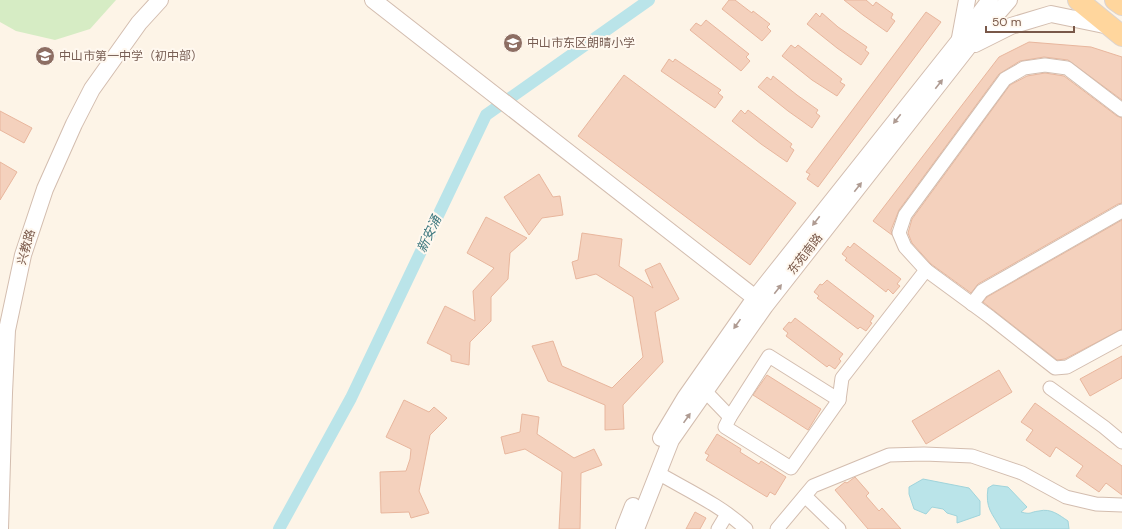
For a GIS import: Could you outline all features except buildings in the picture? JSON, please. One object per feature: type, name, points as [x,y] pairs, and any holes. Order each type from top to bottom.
[{"type":"main road","points":[[1078,0],[1116,31]]},
{"type":"main road","points":[[1115,0],[1122,5]]},
{"type":"street","name":"兴教路","points":[[0,529],[4,392],[8,330],[22,255],[45,189],[74,124],[92,89],[139,23],[160,0]]},
{"type":"street","points":[[373,0],[760,302]]},
{"type":"street","points":[[967,0],[964,44],[1012,26],[1051,14],[1116,31]]},
{"type":"street","name":"东苑南路","points":[[964,44],[990,0]]},
{"type":"street","name":"东苑南路","points":[[624,529],[662,436],[685,398],[964,44],[1009,0]]},
{"type":"street","points":[[1122,110],[1067,68],[1046,65],[1024,68],[1005,79],[905,215],[899,233],[905,247],[926,270],[1055,368],[1066,367],[1122,337]]},
{"type":"street","points":[[972,304],[982,291],[1122,211]]},
{"type":"street","points":[[839,400],[769,356],[725,427],[791,468],[839,400],[842,378],[926,270]]},
{"type":"street","name":"东苑南路","points":[[636,529],[671,440],[705,391],[760,302]]},
{"type":"street","points":[[1050,388],[1104,427],[1122,442]]},
{"type":"street","points":[[705,391],[730,417]]},
{"type":"street","points":[[777,529],[813,486],[889,455],[924,454],[972,456],[1022,473],[1066,497],[1096,504],[1122,505]]},
{"type":"street","points":[[658,473],[727,514],[746,529]]},
{"type":"street","points":[[805,496],[839,529]]},
{"type":"street","points":[[718,529],[727,514]]},
{"type":"green space","points":[[0,0],[116,0],[90,29],[55,40],[16,31],[0,22]]},
{"type":"water","points":[[923,479],[969,488],[980,501],[980,515],[957,523],[957,516],[947,513],[943,509],[932,507],[926,514],[914,509],[909,494],[909,487]]},
{"type":"water","points":[[993,485],[1008,487],[1027,507],[1021,512],[1029,513],[1043,510],[1051,511],[1068,521],[1069,529],[1001,529],[988,506],[988,488]]},
{"type":"waterway","name":"新安涌","points":[[279,529],[351,398],[486,115],[649,0]]},
{"type":"place","name":"中山市东区朗晴小学","points":[[513,43]]},
{"type":"place","name":"中山市第一中学（初中部）","points":[[45,56]]}]
